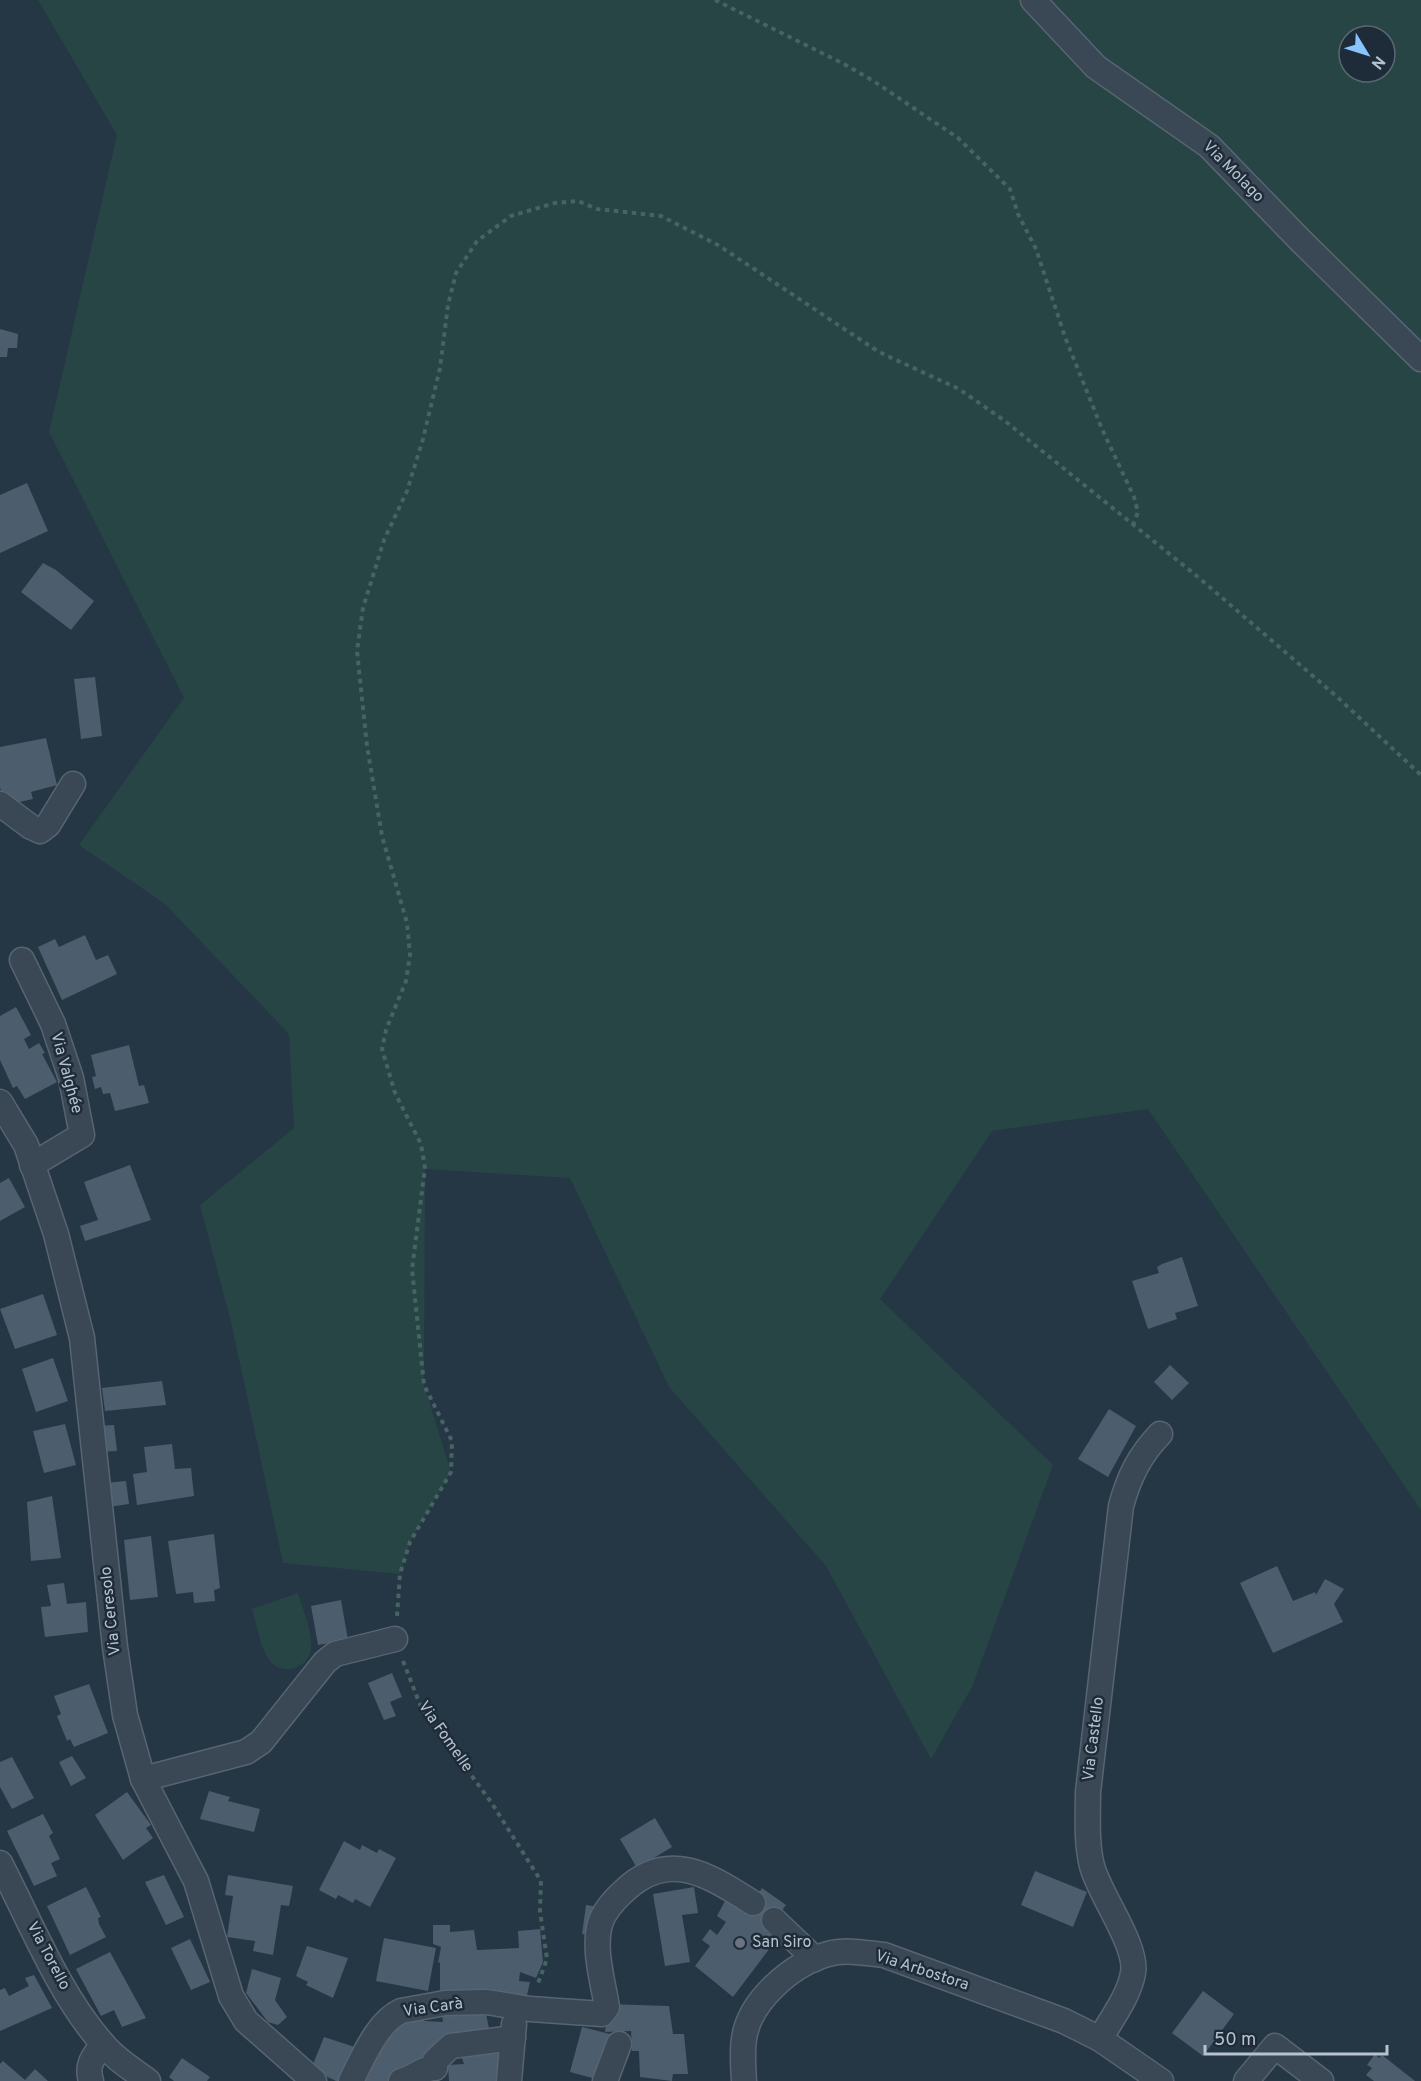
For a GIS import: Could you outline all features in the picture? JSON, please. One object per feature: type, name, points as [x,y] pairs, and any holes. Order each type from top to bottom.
[{"type":"street","name":"Via Molago","points":[[1033,0],[1096,68],[1209,146],[1301,241],[1421,359]]},
{"type":"street","points":[[0,804],[31,828],[40,831],[48,825],[73,784]]},
{"type":"street","name":"Via Valghée","points":[[22,960],[53,1024],[71,1078],[82,1135],[32,1165]]},
{"type":"street","name":"Via Ceresolo","points":[[0,1102],[26,1145],[56,1234],[82,1338],[115,1647],[125,1715],[143,1779],[196,1881],[231,1996],[246,2021],[314,2081]]},
{"type":"street","name":"Via Castello","points":[[1100,2039],[1129,1989],[1134,1971],[1131,1951],[1104,1898],[1092,1866],[1088,1834],[1088,1792],[1121,1506],[1129,1478],[1142,1453],[1160,1434]]},
{"type":"street","points":[[143,1779],[246,1752],[261,1742],[325,1662],[335,1654],[395,1640]]},
{"type":"street","name":"Via Torello","points":[[0,1863],[66,1991],[103,2044],[148,2081]]},
{"type":"street","name":"Via Carà","points":[[351,2081],[372,2042],[395,2014],[445,2003],[487,2002],[523,2008],[602,2014],[605,2011],[598,1946],[600,1925],[606,1910],[635,1881],[657,1870],[680,1868],[712,1877],[753,1903]]},
{"type":"street","points":[[774,1920],[815,1959]]},
{"type":"street","name":"Via Arbostora","points":[[744,2081],[744,2038],[752,2012],[768,1993],[791,1973],[815,1959],[829,1954],[856,1952],[884,1955],[1064,2021],[1100,2039],[1161,2081]]},
{"type":"street","points":[[509,2081],[513,2038],[523,2008]]},
{"type":"street","points":[[401,2081],[414,2078],[421,2071],[435,2067],[435,2061],[452,2046],[513,2038]]},
{"type":"street","points":[[91,2081],[88,2072],[90,2060],[103,2044]]},
{"type":"street","points":[[605,2081],[618,2044]]},
{"type":"street","points":[[1246,2081],[1275,2046],[1322,2081]]},
{"type":"path","points":[[715,0],[735,12],[844,64],[875,82],[958,138],[1010,189],[1036,249],[1065,337],[1102,429],[1134,497],[1138,512],[1134,525]]},
{"type":"path","points":[[395,1640],[400,1574],[410,1542],[451,1472],[452,1441],[424,1385],[412,1269],[425,1168],[421,1144],[395,1093],[382,1049],[386,1030],[406,981],[410,955],[407,923],[382,836],[367,746],[357,651],[363,608],[384,540],[407,491],[423,439],[440,368],[448,304],[456,273],[477,241],[511,216],[555,204],[578,201],[597,209],[661,216],[718,245],[879,352],[959,389],[1005,421],[1134,525],[1335,695],[1421,775]]},
{"type":"path","name":"Via Fomelle","points":[[395,1640],[421,1707],[491,1802],[540,1881],[540,1911],[547,1959],[523,2008]]},
{"type":"green space","points":[[38,0],[1421,0],[1421,1510],[1148,1109],[992,1131],[880,1299],[1053,1465],[972,1687],[931,1759],[826,1566],[669,1387],[570,1178],[425,1169],[424,1385],[451,1472],[410,1542],[400,1574],[283,1563],[231,1322],[200,1205],[294,1128],[289,1034],[165,904],[79,845],[184,698],[49,432],[117,135]]},
{"type":"green space","points":[[298,1593],[311,1636],[309,1657],[302,1664],[291,1669],[282,1669],[274,1665],[267,1656],[252,1609]]},
{"type":"building","points":[[0,329],[18,334],[17,348],[8,348],[7,357],[0,357]]},
{"type":"building","points":[[27,483],[48,531],[0,553],[0,495]]},
{"type":"building","points":[[43,563],[56,570],[94,601],[71,630],[21,592]]},
{"type":"building","points":[[95,677],[102,736],[81,739],[74,679]]},
{"type":"building","points":[[46,738],[57,785],[31,792],[33,799],[10,804],[3,800],[0,787],[0,747]]},
{"type":"building","points":[[85,935],[96,960],[108,955],[117,974],[62,1000],[38,947],[55,939],[59,947]]},
{"type":"building","points":[[16,1007],[31,1035],[24,1039],[29,1049],[39,1043],[45,1053],[42,1054],[57,1082],[25,1099],[17,1086],[13,1088],[0,1060],[0,1016]]},
{"type":"building","points":[[129,1045],[139,1086],[144,1085],[149,1103],[115,1111],[110,1093],[103,1094],[101,1087],[95,1089],[92,1077],[96,1076],[91,1055]]},
{"type":"building","points":[[130,1165],[151,1220],[85,1241],[80,1226],[98,1220],[84,1182]]},
{"type":"building","points":[[9,1178],[25,1207],[0,1221],[0,1183]]},
{"type":"building","points":[[1182,1257],[1198,1306],[1175,1313],[1177,1319],[1148,1329],[1132,1281],[1159,1273],[1157,1267]]},
{"type":"building","points":[[43,1294],[57,1335],[15,1349],[0,1309]]},
{"type":"building","points":[[53,1358],[68,1401],[36,1412],[22,1369]]},
{"type":"building","points":[[1170,1365],[1189,1383],[1172,1400],[1154,1382]]},
{"type":"building","points":[[162,1381],[166,1405],[105,1411],[102,1388]]},
{"type":"building","points":[[1109,1409],[1136,1426],[1108,1477],[1078,1459]]},
{"type":"building","points":[[65,1424],[76,1465],[44,1473],[33,1431]]},
{"type":"building","points":[[114,1425],[117,1451],[99,1452],[96,1426]]},
{"type":"building","points":[[172,1444],[175,1469],[191,1468],[194,1496],[137,1505],[133,1474],[147,1472],[144,1447]]},
{"type":"building","points":[[126,1481],[129,1504],[108,1507],[105,1483]]},
{"type":"building","points":[[52,1496],[61,1558],[31,1561],[27,1502]]},
{"type":"building","points":[[214,1534],[220,1588],[214,1590],[215,1601],[194,1603],[193,1592],[176,1594],[168,1541]]},
{"type":"building","points":[[151,1536],[158,1597],[130,1600],[124,1540]]},
{"type":"building","points":[[1277,1566],[1293,1601],[1315,1592],[1316,1595],[1325,1579],[1344,1589],[1334,1604],[1343,1622],[1273,1653],[1240,1583]]},
{"type":"building","points":[[64,1583],[67,1604],[86,1602],[88,1632],[45,1637],[41,1607],[51,1606],[47,1585]]},
{"type":"building","points":[[341,1600],[348,1640],[318,1645],[311,1606]]},
{"type":"building","points":[[392,1673],[402,1697],[390,1702],[396,1716],[384,1720],[368,1683]]},
{"type":"building","points":[[89,1684],[108,1733],[74,1747],[70,1739],[67,1741],[57,1716],[61,1714],[54,1696]]},
{"type":"building","points":[[72,1756],[86,1778],[71,1786],[59,1762]]},
{"type":"building","points":[[12,1757],[34,1798],[12,1809],[0,1787],[0,1762]]},
{"type":"building","points":[[209,1791],[230,1797],[228,1801],[260,1809],[254,1832],[200,1819]]},
{"type":"building","points":[[127,1792],[151,1825],[146,1828],[153,1838],[123,1860],[95,1815]]},
{"type":"building","points":[[43,1814],[53,1833],[49,1836],[60,1859],[51,1863],[57,1876],[34,1886],[7,1831]]},
{"type":"building","points":[[655,1818],[672,1847],[637,1868],[620,1839]]},
{"type":"building","points":[[344,1841],[360,1850],[362,1845],[377,1853],[379,1849],[396,1858],[370,1907],[355,1899],[353,1903],[338,1895],[336,1899],[319,1890]]},
{"type":"building","points":[[1035,1871],[1087,1892],[1073,1927],[1021,1905]]},
{"type":"building","points":[[164,1875],[184,1917],[166,1925],[145,1882]]},
{"type":"building","points":[[228,1875],[293,1886],[289,1906],[281,1905],[273,1955],[253,1951],[255,1941],[227,1937],[233,1896],[225,1895]]},
{"type":"building","points":[[86,1887],[101,1917],[98,1918],[99,1924],[106,1937],[70,1955],[47,1906]]},
{"type":"building","points":[[694,1887],[698,1913],[682,1915],[690,1962],[665,1966],[653,1894]]},
{"type":"building","name":"San Siro","points":[[762,1888],[786,1905],[766,1931],[776,1940],[733,1997],[695,1966],[710,1946],[702,1940],[710,1929],[717,1935],[726,1922],[717,1916],[726,1899],[748,1911]]},
{"type":"building","points":[[586,1905],[599,1907],[594,1936],[582,1934]]},
{"type":"building","points":[[433,1925],[450,1925],[450,1932],[474,1930],[477,1950],[519,1948],[518,1931],[540,1929],[543,1962],[536,1978],[520,1972],[519,1981],[530,1982],[525,2004],[440,1997],[440,1962],[438,1963],[441,1947],[433,1944]]},
{"type":"building","points":[[384,1938],[436,1948],[428,1991],[376,1981]]},
{"type":"building","points":[[190,1939],[210,1982],[191,1990],[171,1948]]},
{"type":"building","points":[[307,1946],[348,1958],[333,1998],[306,1985],[308,1982],[296,1976]]},
{"type":"building","points":[[110,1952],[146,2018],[122,2027],[114,2010],[101,2016],[76,1969]]},
{"type":"building","points":[[252,1969],[281,1978],[275,2000],[287,2017],[278,2025],[268,2022],[246,1993]]},
{"type":"building","points":[[34,1975],[52,2008],[0,2031],[0,1990],[5,1988],[9,1996],[29,1986],[25,1978]]},
{"type":"building","points":[[1203,1991],[1234,2014],[1203,2056],[1172,2033]]},
{"type":"building","points":[[484,2004],[491,2038],[435,2067],[404,2074],[395,2070],[391,2081],[359,2081],[384,2030],[424,2013],[424,2021],[443,2022],[441,2009]]},
{"type":"building","points":[[608,2004],[669,2006],[673,2034],[684,2034],[688,2074],[673,2074],[672,2081],[640,2077],[639,2051],[632,2051],[631,2031],[605,2032]]},
{"type":"building","points":[[582,2027],[610,2034],[596,2079],[570,2072]]},
{"type":"building","points":[[324,2037],[364,2050],[347,2081],[336,2081],[311,2069]]},
{"type":"building","points":[[503,2041],[506,2081],[449,2081],[448,2065],[464,2064],[458,2046]]},
{"type":"building","points":[[1375,2054],[1379,2058],[1382,2055],[1415,2081],[1374,2081],[1366,2075],[1372,2068],[1367,2065]]},
{"type":"building","points":[[182,2058],[210,2077],[207,2081],[174,2081],[169,2077]]},
{"type":"building","points":[[3,2061],[25,2080],[35,2069],[48,2081],[0,2081],[0,2064]]},
{"type":"place","name":"San Siro","points":[[740,1943]]}]
